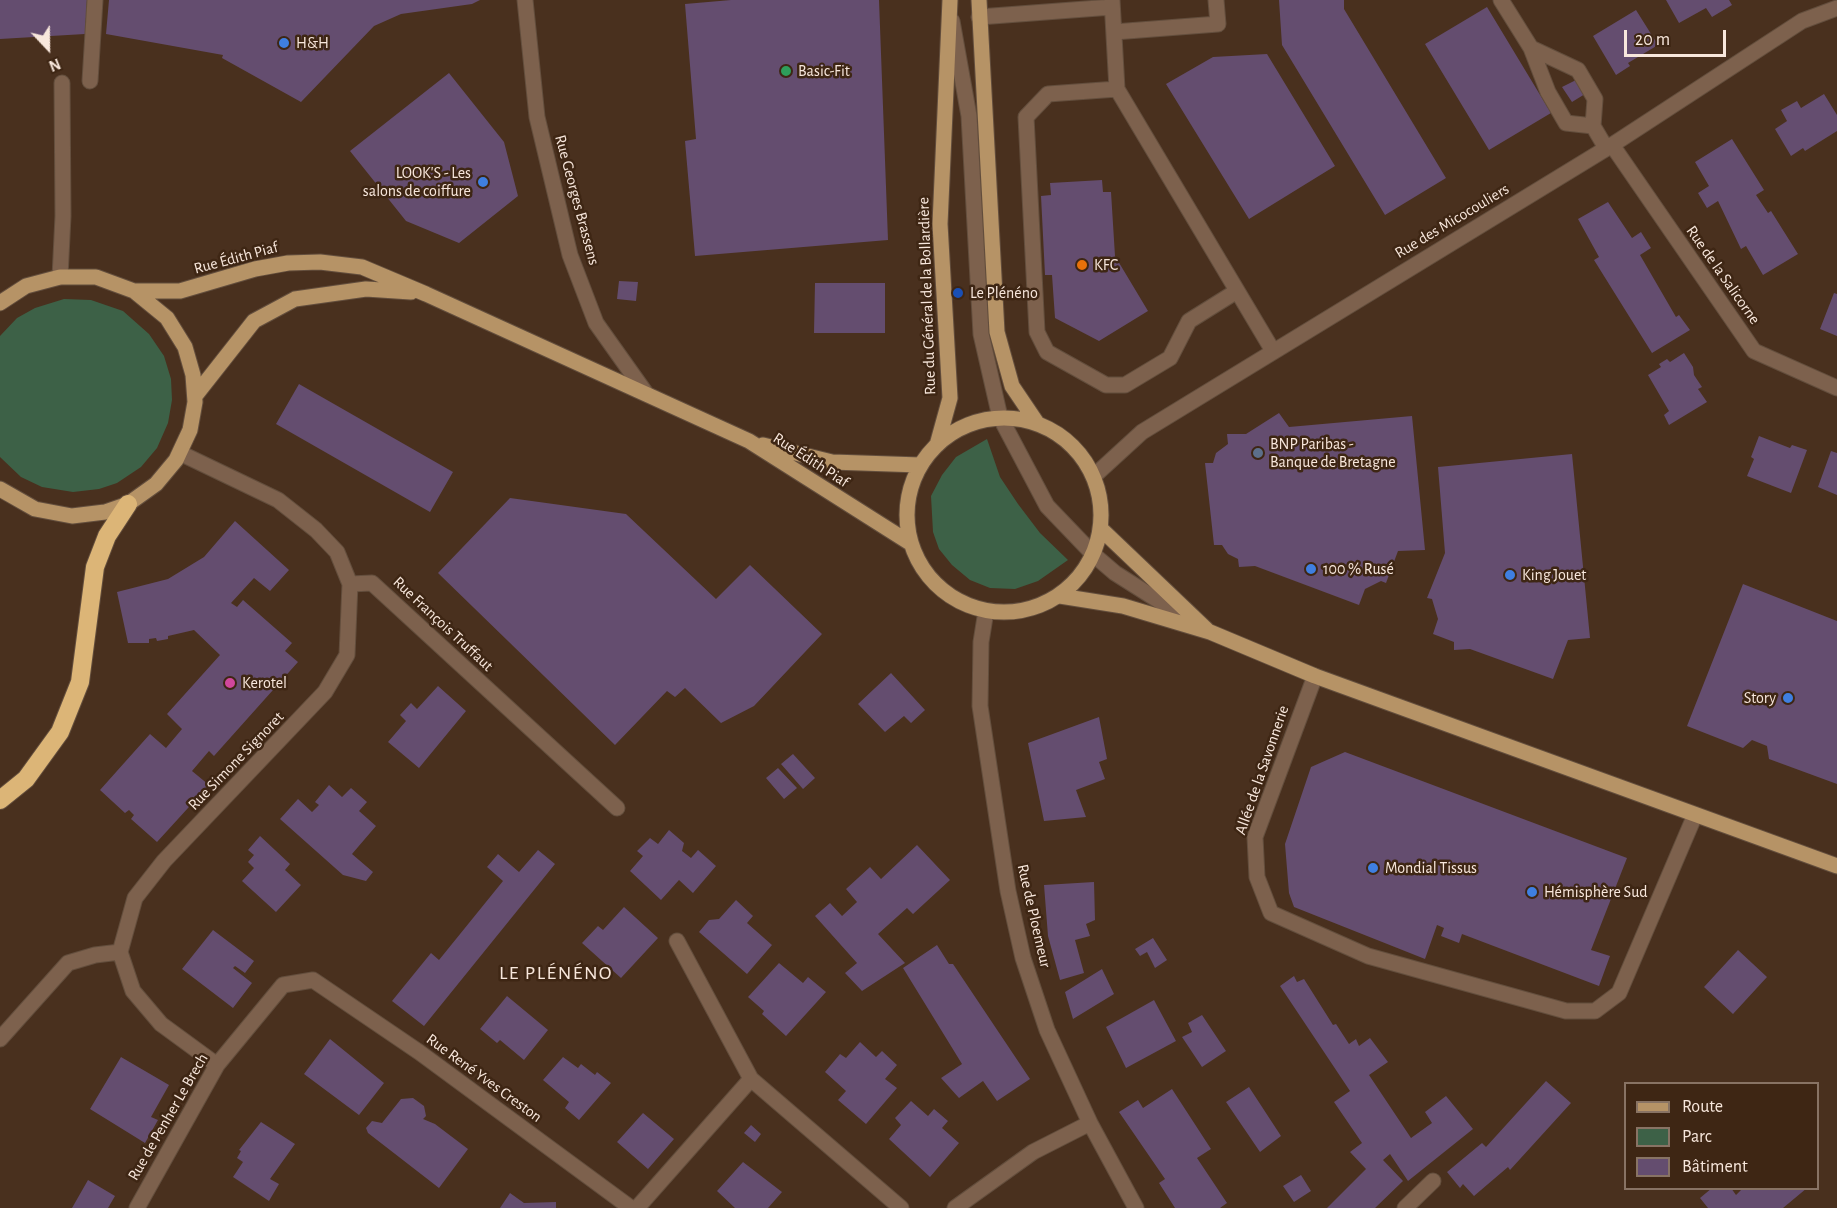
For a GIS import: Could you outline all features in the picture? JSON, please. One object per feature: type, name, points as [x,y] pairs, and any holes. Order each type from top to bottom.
[{"type":"highway","points":[[0,800],[26,778],[60,732],[80,682],[95,567],[107,536],[128,504]]},
{"type":"main road","points":[[979,0],[997,332],[1012,386],[1036,423]]},
{"type":"main road","name":"Rue du Général de la Bollardière","points":[[937,445],[950,398],[940,224],[950,4]]},
{"type":"main road","name":"Rue Édith Piaf","points":[[134,291],[180,291],[255,269],[288,263],[320,262],[362,267],[645,392],[749,441],[910,543]]},
{"type":"main road","points":[[0,303],[26,286],[60,277],[96,278],[134,291],[167,318],[185,347],[193,375],[195,396],[190,430],[180,453],[156,484],[128,504],[105,512],[72,516],[35,509],[0,489]]},
{"type":"main road","points":[[195,396],[254,321],[295,299],[366,289],[426,294]]},
{"type":"main road","points":[[1000,417],[1036,423],[1060,435],[1080,454],[1094,476],[1101,502],[1101,529],[1094,555],[1080,577],[1060,596],[1029,609],[1012,613],[986,611],[961,603],[938,588],[921,567],[910,543],[906,517],[909,490],[920,465],[937,445],[958,429],[1000,417]]},
{"type":"main road","name":"Rue Édith Piaf","points":[[749,441],[832,462],[920,465]]},
{"type":"main road","points":[[1101,529],[1210,632]]},
{"type":"main road","points":[[1060,596],[1123,606],[1210,632],[1315,676],[1837,866]]},
{"type":"street","points":[[90,81],[95,0]]},
{"type":"street","name":"Rue Georges Brassens","points":[[525,0],[537,117],[570,255],[596,323],[645,392]]},
{"type":"street","points":[[1114,32],[1218,24],[1216,0]]},
{"type":"street","points":[[1501,0],[1531,48],[1548,92],[1566,123],[1593,126],[1595,99],[1578,70],[1531,48]]},
{"type":"street","points":[[980,17],[1112,3],[1117,88],[1274,351]]},
{"type":"street","points":[[950,4],[969,116],[981,334],[1000,417],[1047,506],[1094,555],[1139,590],[1210,632]]},
{"type":"street","name":"Rue des Micocouliers","points":[[1094,476],[1142,432],[1609,146],[1802,21],[1837,8]]},
{"type":"street","points":[[60,277],[63,216],[62,83]]},
{"type":"street","points":[[1117,88],[1048,94],[1026,117],[1037,332],[1047,352],[1106,385],[1125,385],[1170,358],[1189,321],[1237,291]]},
{"type":"street","name":"Rue de la Salicorne","points":[[1593,126],[1754,351],[1837,388]]},
{"type":"street","points":[[990,370],[997,332]]},
{"type":"street","points":[[180,453],[278,500],[316,530],[338,552],[350,584]]},
{"type":"street","name":"Rue François Truffaut","points":[[350,584],[372,584],[617,808]]},
{"type":"street","name":"Rue Simone Signoret","points":[[120,952],[135,898],[164,861],[325,692],[347,654],[350,584]]},
{"type":"street","name":"Rue de Ploemeur","points":[[986,611],[981,642],[980,706],[1008,891],[1023,958],[1047,1030],[1090,1123],[1136,1208]]},
{"type":"street","name":"Allée de la Savonnerie","points":[[1315,676],[1255,837],[1257,877],[1271,913],[1368,956],[1566,1011],[1595,1011],[1619,993],[1695,815]]},
{"type":"street","points":[[677,941],[751,1079],[901,1208]]},
{"type":"street","points":[[0,1039],[68,963],[95,955],[120,952],[133,991],[161,1024],[217,1065]]},
{"type":"street","name":"Rue de Penher Le Brech","points":[[137,1208],[217,1065],[283,985],[313,980]]},
{"type":"street","name":"Rue René Yves Creston","points":[[313,980],[419,1052],[631,1208]]},
{"type":"street","points":[[637,1208],[751,1079]]},
{"type":"street","points":[[955,1208],[1033,1152],[1090,1123]]},
{"type":"street","points":[[1405,1208],[1433,1181]]},
{"type":"green space","points":[[64,299],[91,300],[123,311],[149,334],[164,356],[171,379],[172,400],[168,423],[157,448],[141,467],[117,483],[99,489],[73,492],[42,487],[21,477],[0,457],[0,336],[17,318],[35,308]]},
{"type":"green space","points":[[987,439],[1000,477],[1018,504],[1040,533],[1068,560],[1038,581],[1015,589],[990,588],[970,580],[952,565],[939,549],[933,532],[931,496],[942,475],[956,457]]},
{"type":"building","points":[[0,0],[87,0],[85,34],[0,39]]},
{"type":"building","points":[[109,0],[480,0],[472,4],[401,14],[374,26],[301,102],[222,58],[223,55],[106,34]]},
{"type":"building","name":"Basic-Fit","points":[[731,0],[879,0],[888,240],[695,256],[685,141],[696,139],[685,4]]},
{"type":"building","points":[[1279,0],[1344,0],[1344,9],[1446,178],[1385,215],[1282,45]]},
{"type":"building","points":[[1666,0],[1729,0],[1732,5],[1712,17],[1706,8],[1679,23]]},
{"type":"building","points":[[1487,7],[1551,113],[1489,150],[1425,44]]},
{"type":"building","points":[[1636,10],[1658,45],[1628,63],[1630,66],[1616,75],[1593,36]]},
{"type":"building","points":[[1267,54],[1335,166],[1249,219],[1166,84],[1213,57]]},
{"type":"building","points":[[449,73],[504,142],[518,196],[459,243],[406,221],[350,151]]},
{"type":"building","points":[[1576,80],[1585,94],[1572,102],[1562,87]]},
{"type":"building","points":[[1824,94],[1837,115],[1837,131],[1805,151],[1803,148],[1791,156],[1775,129],[1787,121],[1781,110],[1797,101],[1801,108]]},
{"type":"building","points":[[1732,139],[1764,190],[1756,195],[1768,213],[1771,211],[1798,254],[1763,275],[1746,246],[1741,249],[1718,201],[1707,208],[1698,193],[1709,186],[1695,162]]},
{"type":"building","name":"KFC","points":[[1102,180],[1103,192],[1111,192],[1115,256],[1148,311],[1099,341],[1055,318],[1052,275],[1045,275],[1041,196],[1051,195],[1050,183]]},
{"type":"building","points":[[1608,202],[1632,238],[1641,232],[1651,248],[1640,255],[1676,317],[1679,315],[1690,330],[1652,353],[1594,260],[1599,257],[1578,219]]},
{"type":"building","points":[[619,281],[638,282],[636,301],[617,299]]},
{"type":"building","points":[[815,283],[885,283],[885,333],[814,333]]},
{"type":"building","points":[[1834,293],[1837,294],[1837,336],[1820,329]]},
{"type":"building","points":[[1684,353],[1702,387],[1698,389],[1707,402],[1669,425],[1664,415],[1669,411],[1648,375],[1661,367],[1659,364],[1667,359],[1670,362]]},
{"type":"building","points":[[299,384],[453,472],[430,512],[276,424]]},
{"type":"building","points":[[1279,413],[1289,427],[1412,416],[1425,550],[1398,551],[1386,583],[1381,581],[1365,589],[1359,605],[1255,566],[1239,567],[1238,559],[1228,554],[1222,545],[1214,545],[1205,463],[1213,463],[1216,453],[1228,444],[1227,434],[1246,434]]},
{"type":"building","points":[[1759,436],[1790,448],[1792,445],[1807,450],[1791,493],[1747,476],[1754,459],[1751,457]]},
{"type":"building","points":[[1831,451],[1837,453],[1837,495],[1818,487]]},
{"type":"building","name":"King Jouet","points":[[1572,454],[1590,638],[1568,640],[1553,679],[1470,649],[1454,650],[1454,642],[1433,634],[1438,619],[1432,599],[1427,598],[1445,553],[1438,467]]},
{"type":"building","points":[[510,498],[626,514],[716,599],[750,565],[822,634],[754,706],[721,723],[685,688],[675,697],[667,691],[615,745],[438,573]]},
{"type":"building","points":[[235,521],[289,570],[270,591],[254,578],[231,603],[237,607],[243,600],[292,643],[285,651],[298,662],[214,756],[209,751],[192,771],[209,785],[157,842],[131,819],[134,815],[129,810],[125,813],[100,790],[150,734],[166,748],[182,729],[167,714],[220,655],[194,630],[168,636],[168,639],[157,641],[156,638],[149,639],[149,643],[128,643],[117,592],[168,579],[204,557]]},
{"type":"building","points":[[1743,584],[1837,621],[1837,784],[1769,759],[1767,746],[1752,740],[1743,748],[1687,726]]},
{"type":"building","points":[[891,673],[925,710],[911,723],[904,716],[885,732],[858,704]]},
{"type":"building","points":[[438,686],[466,711],[419,768],[388,742],[406,721],[400,715],[411,703],[417,709]]},
{"type":"building","points":[[1099,717],[1107,759],[1099,762],[1105,779],[1076,790],[1086,817],[1044,821],[1028,743]]},
{"type":"building","points":[[1345,752],[1627,858],[1591,950],[1610,956],[1599,986],[1462,934],[1459,943],[1441,936],[1444,928],[1437,925],[1425,959],[1294,907],[1289,893],[1285,844],[1311,767]]},
{"type":"building","points":[[793,754],[815,778],[803,789],[781,764]]},
{"type":"building","points":[[778,768],[797,788],[784,799],[766,778]]},
{"type":"building","points":[[329,785],[342,797],[351,788],[367,802],[359,811],[376,826],[352,854],[373,872],[366,881],[343,875],[280,819],[298,799],[312,812],[319,805],[315,802]]},
{"type":"building","points":[[669,830],[684,843],[682,851],[691,858],[698,850],[716,866],[693,893],[679,880],[661,900],[630,871],[643,856],[637,851],[650,838],[658,844]]},
{"type":"building","points":[[260,836],[290,864],[285,870],[301,885],[276,912],[242,881],[254,868],[248,862],[254,855],[248,850]]},
{"type":"building","points":[[917,845],[950,880],[913,914],[907,908],[878,934],[905,963],[862,991],[845,973],[857,963],[815,916],[830,903],[842,916],[857,902],[846,889],[870,867],[881,879]]},
{"type":"building","points":[[538,850],[555,864],[424,1026],[392,1001],[431,953],[439,960],[503,881],[487,867],[498,854],[519,872]]},
{"type":"building","points":[[1094,882],[1095,920],[1086,924],[1090,936],[1075,940],[1084,973],[1060,980],[1048,936],[1044,885]]},
{"type":"building","points":[[736,900],[753,916],[747,923],[772,945],[747,974],[699,932],[709,920],[719,919]]},
{"type":"building","points":[[624,907],[658,938],[621,978],[582,943],[598,926],[603,930]]},
{"type":"building","points":[[213,930],[254,961],[245,973],[235,966],[233,968],[252,983],[233,1008],[182,969]]},
{"type":"building","points":[[1153,938],[1167,960],[1155,968],[1147,952],[1140,956],[1135,949]]},
{"type":"building","points":[[937,945],[949,964],[953,964],[1030,1079],[997,1101],[983,1081],[959,1098],[941,1078],[962,1064],[903,968]]},
{"type":"building","points":[[1738,950],[1767,977],[1733,1014],[1704,987]]},
{"type":"building","points":[[779,963],[803,983],[808,977],[826,992],[786,1036],[762,1014],[764,1011],[748,997]]},
{"type":"building","points":[[1102,969],[1114,994],[1073,1019],[1065,992]]},
{"type":"building","points":[[1294,976],[1297,982],[1304,979],[1333,1025],[1336,1024],[1349,1044],[1356,1039],[1359,1046],[1370,1038],[1388,1062],[1369,1075],[1411,1138],[1432,1123],[1425,1112],[1446,1096],[1473,1129],[1408,1181],[1390,1154],[1383,1160],[1403,1181],[1375,1208],[1327,1208],[1366,1169],[1350,1152],[1362,1143],[1334,1102],[1350,1091],[1280,986]]},
{"type":"building","points":[[507,996],[548,1030],[524,1060],[500,1040],[497,1043],[480,1029]]},
{"type":"building","points":[[1154,1000],[1176,1041],[1126,1068],[1106,1027]]},
{"type":"building","points":[[1202,1015],[1226,1051],[1202,1067],[1182,1037],[1192,1032],[1188,1023]]},
{"type":"building","points":[[330,1039],[384,1083],[359,1115],[304,1074]]},
{"type":"building","points":[[860,1042],[876,1057],[882,1051],[897,1065],[885,1079],[897,1088],[866,1124],[838,1100],[846,1091],[825,1072],[840,1054],[846,1058]]},
{"type":"building","points":[[121,1057],[169,1085],[151,1117],[158,1120],[145,1143],[90,1109]]},
{"type":"building","points":[[563,1057],[578,1068],[581,1064],[595,1075],[597,1072],[611,1083],[579,1120],[565,1108],[569,1102],[543,1080]]},
{"type":"building","points":[[1546,1081],[1571,1103],[1510,1170],[1508,1167],[1474,1196],[1463,1184],[1460,1188],[1447,1172],[1482,1143],[1486,1147]]},
{"type":"building","points":[[1249,1087],[1281,1136],[1260,1152],[1226,1102]]},
{"type":"building","points":[[1172,1089],[1211,1149],[1197,1158],[1227,1203],[1220,1208],[1175,1208],[1159,1183],[1165,1179],[1119,1112],[1138,1100],[1143,1108]]},
{"type":"building","points":[[413,1098],[424,1106],[426,1116],[423,1119],[435,1124],[468,1149],[439,1188],[368,1133],[366,1128],[372,1121],[382,1123],[401,1099]]},
{"type":"building","points":[[911,1101],[928,1116],[934,1109],[948,1121],[942,1128],[959,1143],[930,1177],[889,1139],[901,1125],[895,1118]]},
{"type":"building","points":[[643,1113],[674,1139],[648,1169],[617,1142]]},
{"type":"building","points":[[261,1122],[295,1144],[270,1179],[279,1184],[269,1201],[233,1177],[243,1162],[237,1158],[241,1151],[239,1150]]},
{"type":"building","points":[[751,1125],[761,1134],[755,1142],[744,1133]]},
{"type":"building","points":[[743,1162],[782,1192],[768,1208],[735,1208],[717,1191]]},
{"type":"building","points":[[1301,1175],[1311,1191],[1294,1202],[1283,1186]]},
{"type":"building","points":[[88,1180],[115,1196],[108,1208],[72,1208]]},
{"type":"building","points":[[1710,1190],[1732,1190],[1736,1195],[1741,1190],[1805,1190],[1783,1208],[1708,1208],[1700,1198]]},
{"type":"building","points":[[510,1193],[524,1203],[556,1202],[556,1208],[500,1208]]},
{"type":"place","name":"H&H","points":[[284,43]]},
{"type":"place","name":"Basic-Fit","points":[[786,71]]},
{"type":"place","name":"LOOK'S - Les salons de coiffure","points":[[483,182]]},
{"type":"place","name":"KFC","points":[[1082,265]]},
{"type":"place","name":"Le Plénéno","points":[[958,293]]},
{"type":"place","name":"BNP Paribas - Banque de Bretagne","points":[[1258,453]]},
{"type":"place","name":"100 % Rusé","points":[[1311,569]]},
{"type":"place","name":"King Jouet","points":[[1510,575]]},
{"type":"place","name":"Kerotel","points":[[230,683]]},
{"type":"place","name":"Story","points":[[1788,698]]},
{"type":"place","name":"Mondial Tissus","points":[[1373,868]]},
{"type":"place","name":"Hémisphère Sud","points":[[1532,892]]},
{"type":"district","name":"LE PLÉNÉNO","points":[[556,973]]}]
